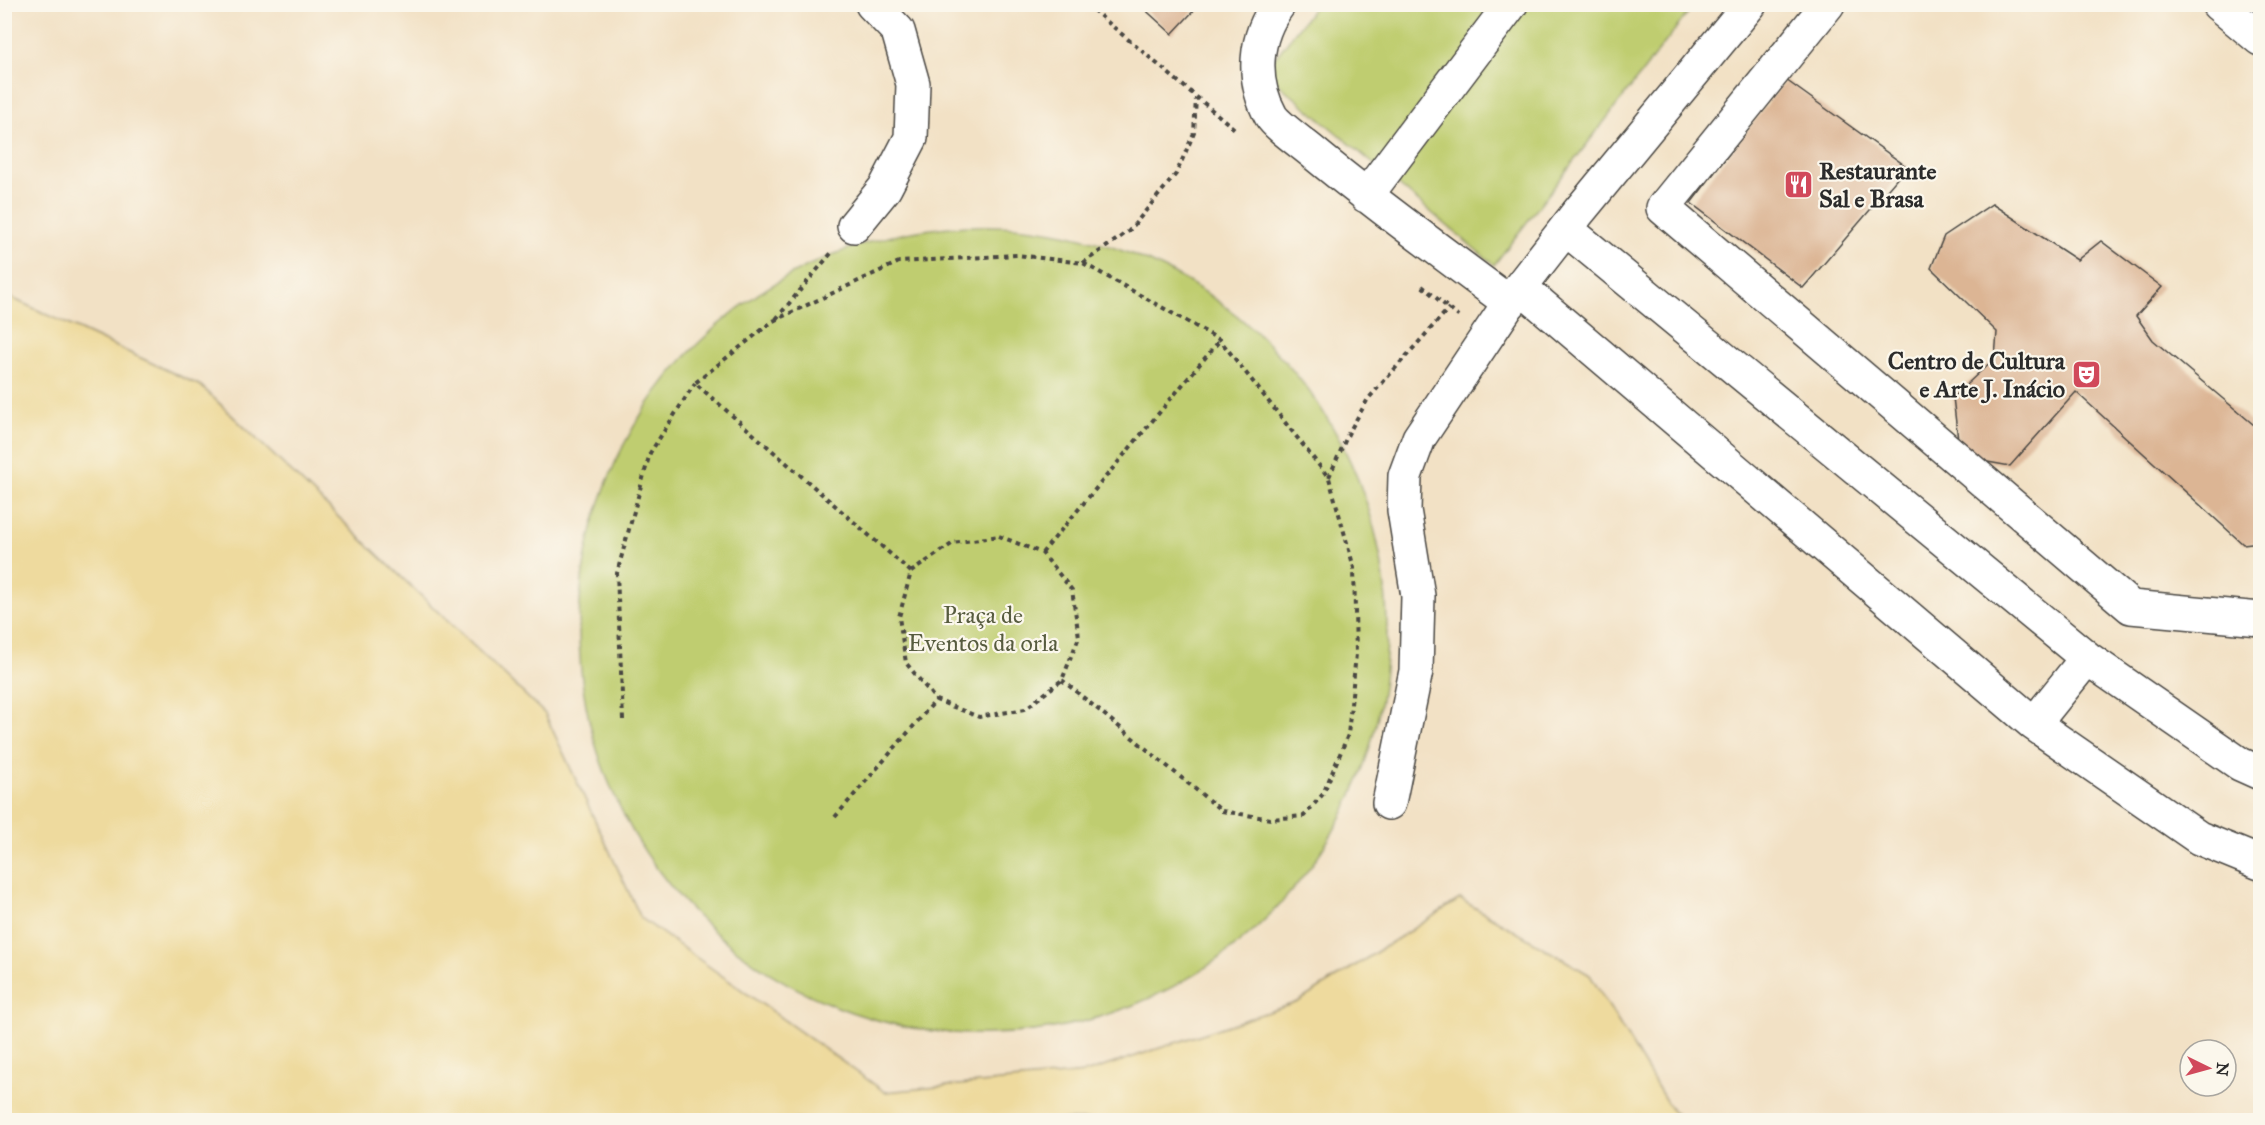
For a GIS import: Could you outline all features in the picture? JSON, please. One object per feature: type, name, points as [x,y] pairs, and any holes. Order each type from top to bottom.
[{"type":"street","points":[[854,226],[885,188],[911,138],[913,84],[898,31],[872,4]]},
{"type":"street","points":[[1279,4],[1270,16],[1258,48],[1258,84],[1272,118],[1366,196],[1515,295],[2034,724],[2199,838],[2260,863]]},
{"type":"street","points":[[1366,196],[1511,4]]},
{"type":"street","points":[[1389,803],[1416,671],[1418,596],[1404,510],[1405,476],[1419,438],[1515,295],[1750,4]]},
{"type":"street","points":[[1828,4],[1663,208],[2131,607],[2260,619]]},
{"type":"street","points":[[2218,4],[2260,39]]},
{"type":"street","points":[[1566,229],[2086,658],[2240,764],[2260,772]]},
{"type":"street","points":[[2034,724],[2086,658]]},
{"type":"path","points":[[1083,263],[1129,231],[1176,174],[1194,133],[1197,98]]},
{"type":"path","points":[[624,720],[617,573],[650,453],[695,383],[773,321],[854,226]]},
{"type":"path","points":[[773,321],[899,262],[1017,255],[1083,263],[1220,340],[1329,478],[1354,568],[1356,654],[1348,735],[1323,794],[1304,816],[1271,819],[1222,812],[1062,680]]},
{"type":"path","points":[[1329,478],[1348,434],[1368,399],[1449,308]]},
{"type":"path","points":[[1042,553],[1220,340]]},
{"type":"path","points":[[695,383],[911,572]]},
{"type":"path","points":[[999,536],[1042,553],[1072,590],[1079,637],[1062,680],[1025,710],[979,717],[936,700],[906,663],[899,617],[911,572],[953,543],[999,536]]},
{"type":"path","points":[[836,817],[936,700]]},
{"type":"green space","points":[[1316,5],[1694,5],[1494,265],[1264,72]]},
{"type":"green space","name":"Praça de Eventos da orla","points":[[983,226],[1062,233],[1138,256],[1174,273],[1208,294],[1240,317],[1269,344],[1296,373],[1319,405],[1340,439],[1357,475],[1380,551],[1387,630],[1380,709],[1357,785],[1340,821],[1319,855],[1296,887],[1269,916],[1240,943],[1208,966],[1174,987],[1138,1004],[1062,1027],[983,1034],[904,1027],[828,1004],[792,987],[758,966],[726,943],[697,916],[670,887],[647,855],[626,821],[609,785],[586,709],[579,630],[586,551],[609,475],[626,439],[647,405],[670,373],[697,344],[726,317],[758,294],[792,273],[828,256],[904,233]]},
{"type":"sand","points":[[5,295],[201,386],[545,714],[641,918],[885,1092],[1085,1073],[1298,1002],[1460,899],[1590,975],[1672,1111],[1685,1120],[5,1120]]},
{"type":"building","points":[[1139,4],[1200,4],[1172,34]]},
{"type":"building","name":"Restaurante Sal e Brasa","points":[[1786,80],[1907,167],[1803,288],[1691,203]]},
{"type":"building","name":"Centro de Cultura e Arte J. Inácio","points":[[1992,204],[2077,260],[2101,241],[2162,287],[2136,316],[2153,340],[2260,430],[2260,542],[2243,544],[2076,392],[2010,466],[1960,457],[1953,397],[1995,358],[1997,332],[1931,268],[1944,236]]},
{"type":"place","name":"Restaurante Sal e Brasa","points":[[1798,185]]},
{"type":"place","name":"Centro de Cultura e Arte J. Inácio","points":[[2086,375]]}]
